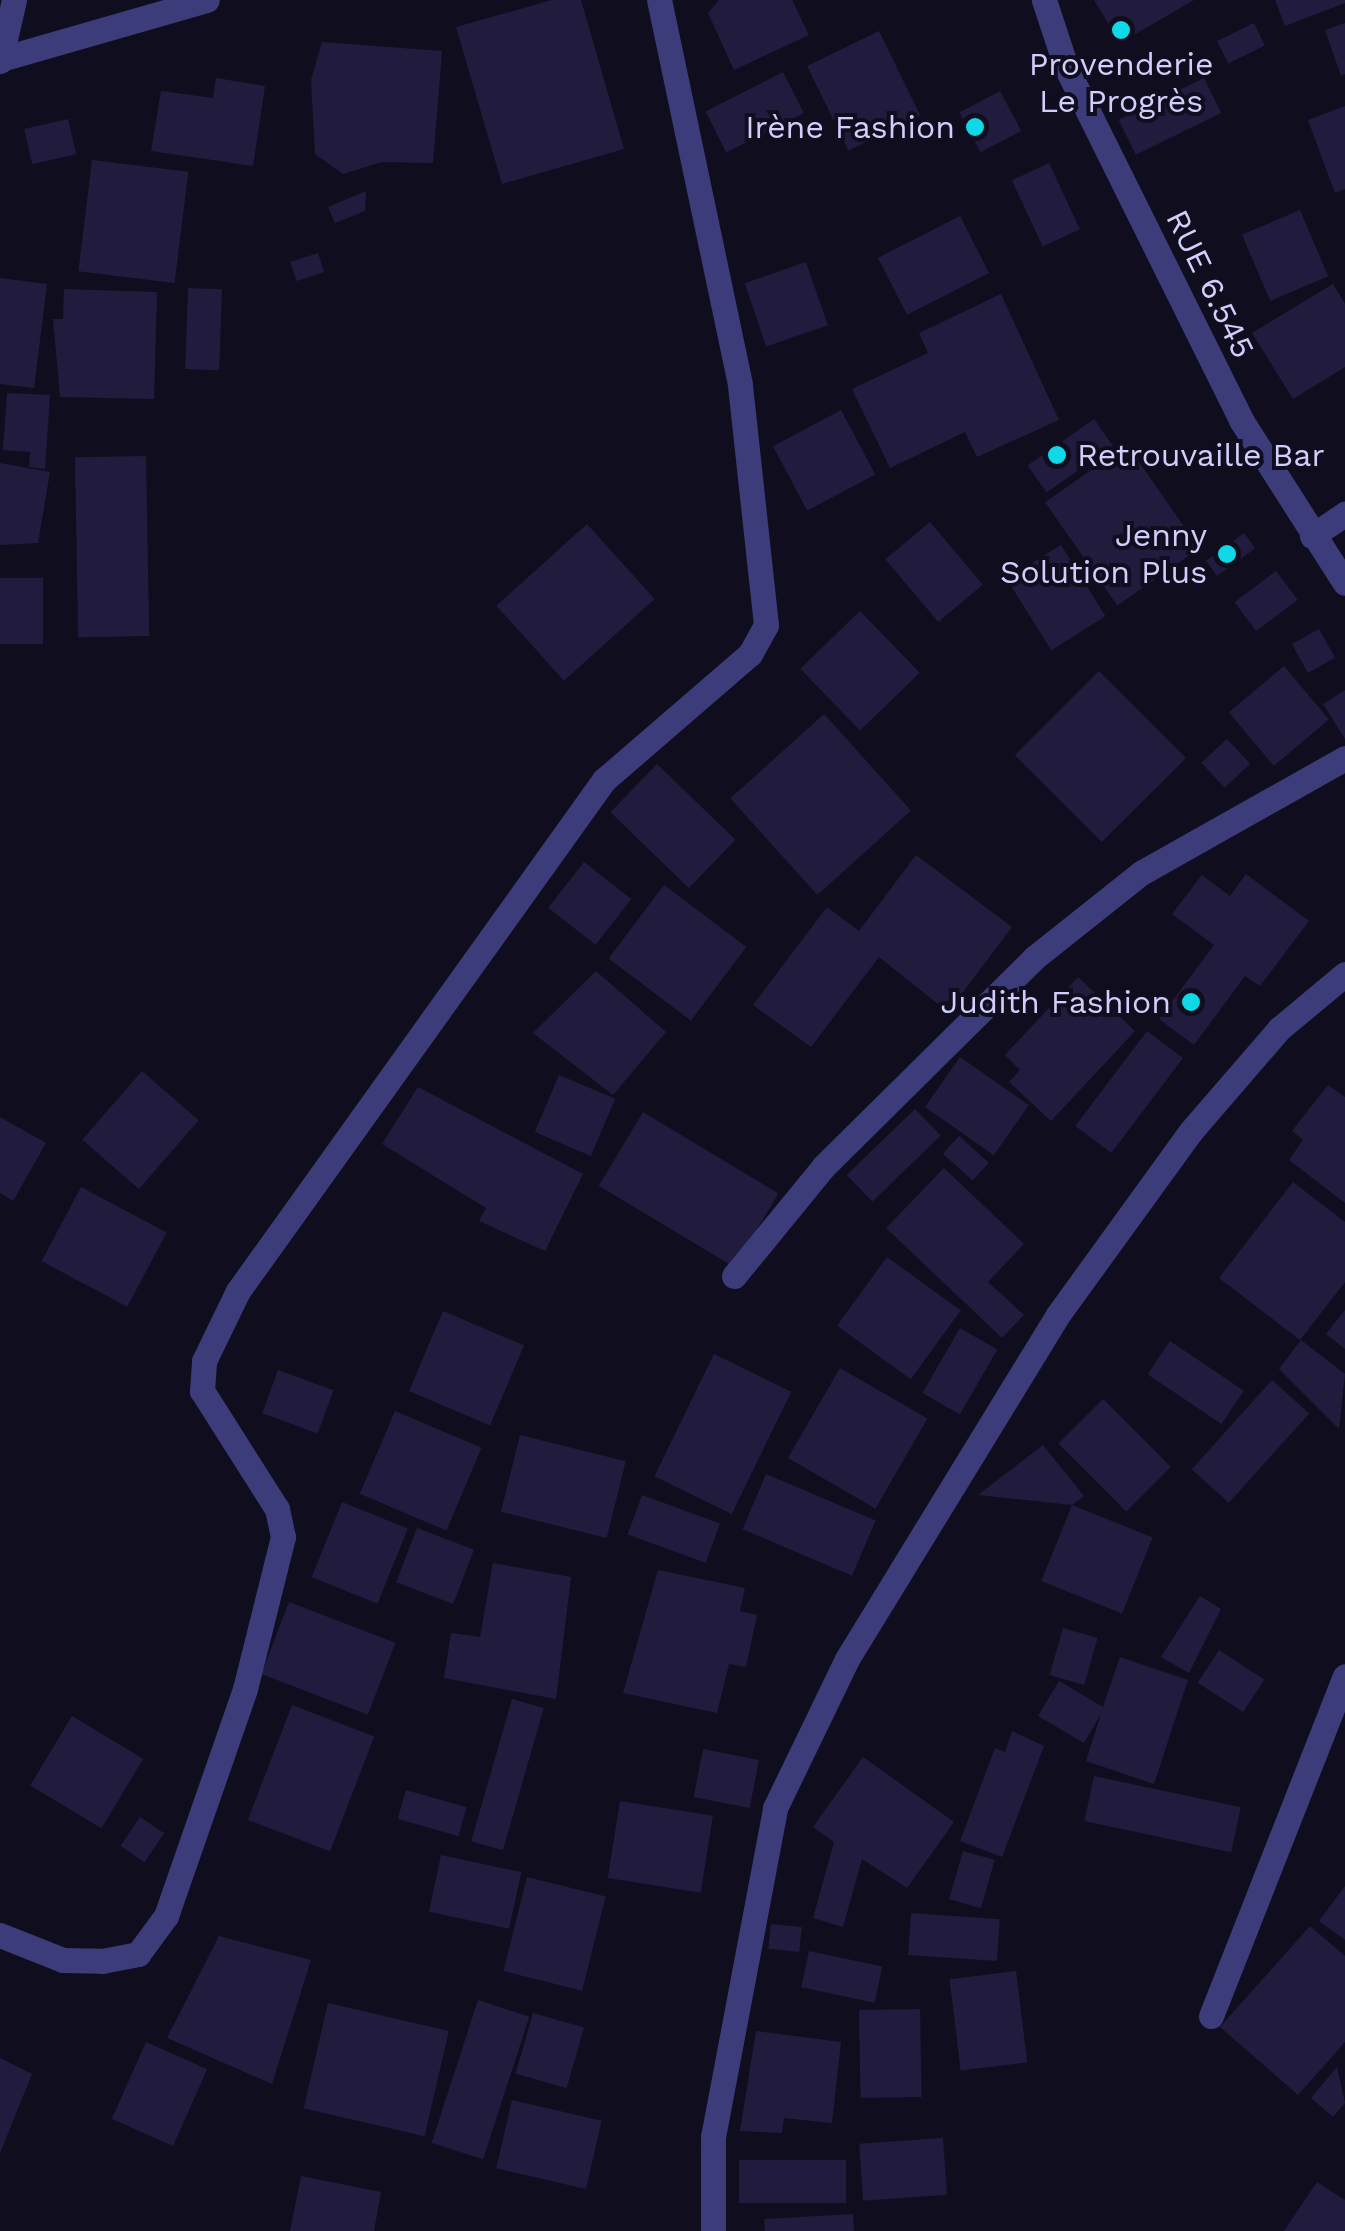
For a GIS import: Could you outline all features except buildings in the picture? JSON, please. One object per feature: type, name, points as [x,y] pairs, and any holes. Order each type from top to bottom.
[{"type":"street","points":[[14,0],[1,60],[206,0]]},
{"type":"street","points":[[0,1935],[63,1960],[102,1962],[138,1954],[166,1916],[239,1708],[284,1537],[277,1509],[202,1392],[204,1361],[238,1291],[604,780],[750,654],[766,625],[740,384],[659,0]]},
{"type":"street","name":"RUE 6.545","points":[[1044,0],[1066,67],[1240,420],[1345,583]]},
{"type":"street","points":[[1312,536],[1345,514]]},
{"type":"street","points":[[734,1276],[824,1166],[1034,958],[1141,874],[1345,758]]},
{"type":"street","points":[[713,2231],[712,2137],[775,1808],[848,1659],[1080,1285],[1254,1058],[1345,974]]},
{"type":"street","points":[[1211,2016],[1345,1676]]},
{"type":"place","name":"Provenderie Le Progrès","points":[[1121,30]]},
{"type":"place","name":"Irène Fashion","points":[[975,127]]},
{"type":"place","name":"Retrouvaille Bar","points":[[1057,455]]},
{"type":"place","name":"Jenny Solution Plus","points":[[1227,554]]},
{"type":"place","name":"Judith Fashion","points":[[1191,1002]]}]
